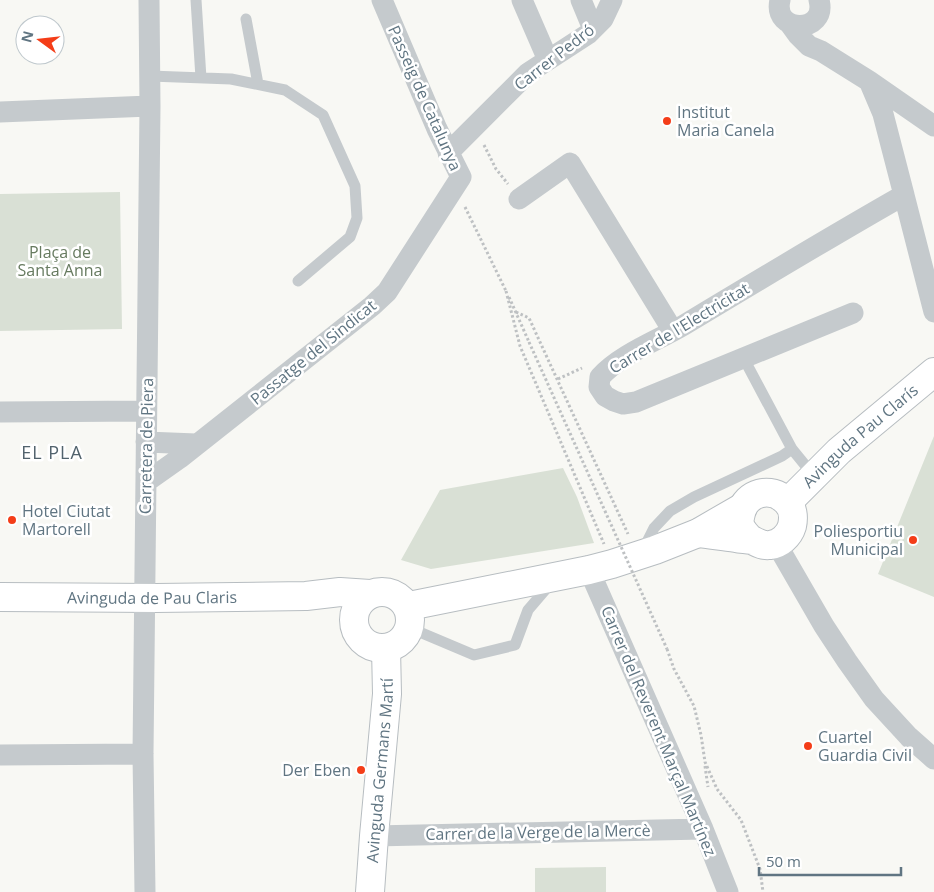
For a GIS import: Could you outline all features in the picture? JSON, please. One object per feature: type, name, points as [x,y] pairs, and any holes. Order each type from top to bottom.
[{"type":"main road","name":"Avinguda Pau Clarís","points":[[788,502],[852,440],[934,372]]},
{"type":"main road","points":[[306,596],[354,627],[361,639],[368,645],[376,648],[386,648],[401,642],[406,636],[408,616],[414,605],[601,567],[642,554],[698,533],[743,507],[748,500],[763,492],[780,496],[788,502],[793,516],[792,525],[784,539],[764,542],[698,533]]},
{"type":"main road","points":[[743,507],[740,524],[744,533],[764,542]]},
{"type":"main road","points":[[354,627],[355,611],[358,604],[370,594],[383,591],[392,593],[400,598],[408,616]]},
{"type":"main road","name":"Avinguda de Pau Claris","points":[[0,597],[306,596],[340,592],[370,594]]},
{"type":"main road","name":"Avinguda Germans Martí","points":[[370,892],[387,694],[386,648]]},
{"type":"street","name":"Carretera de Piera","points":[[145,892],[143,754],[150,106],[149,0]]},
{"type":"street","name":"Passeig de Catalunya","points":[[382,0],[448,153],[455,186]]},
{"type":"street","points":[[522,0],[548,60]]},
{"type":"street","points":[[581,0],[593,29]]},
{"type":"street","name":"Carrer Pedró","points":[[448,153],[528,73],[588,34],[603,19],[612,0]]},
{"type":"street","points":[[780,0],[780,13],[809,46],[821,51],[869,81],[934,126]]},
{"type":"street","points":[[790,24],[796,26],[809,24],[821,5]]},
{"type":"street","points":[[821,5],[816,29],[821,51]]},
{"type":"street","points":[[869,81],[883,114],[934,312]]},
{"type":"street","points":[[0,112],[150,106]]},
{"type":"street","points":[[519,199],[570,163],[673,331]]},
{"type":"street","name":"Passatge del Sindicat","points":[[146,482],[372,306],[387,292],[455,186]]},
{"type":"street","name":"Carrer de l'Electricitat","points":[[853,313],[636,402],[623,404],[614,401],[605,396],[599,387],[600,377],[615,363],[904,195]]},
{"type":"street","points":[[0,412],[146,411]]},
{"type":"street","points":[[146,442],[196,444]]},
{"type":"street","points":[[764,542],[874,700],[909,737],[934,759]]},
{"type":"street","name":"Carrer del Reverent Marçal Martínez","points":[[601,567],[728,892]]},
{"type":"street","points":[[0,755],[143,754]]},
{"type":"street","name":"Carrer de la Verge de la Mercè","points":[[374,836],[703,829]]},
{"type":"lane","points":[[196,0],[201,78]]},
{"type":"lane","points":[[246,20],[258,84]]},
{"type":"lane","points":[[150,76],[231,79],[285,90],[324,115],[356,186],[357,218],[350,238],[298,281]]},
{"type":"lane","points":[[744,357],[792,449],[814,476]]},
{"type":"lane","points":[[642,554],[654,528],[670,511],[694,497],[782,456],[792,449]]},
{"type":"lane","points":[[408,616],[474,655],[514,645],[528,610],[557,576]]},
{"type":"path","points":[[474,127],[496,169]]},
{"type":"path","points":[[455,186],[516,312],[667,648],[674,669],[694,706],[705,762],[717,789],[741,820],[760,869],[762,892]]},
{"type":"path","points":[[506,291],[520,346],[558,438],[601,567]]},
{"type":"path","points":[[516,312],[529,318],[642,554]]},
{"type":"green space","name":"Plaça de Santa Anna","points":[[120,192],[122,329],[0,331],[0,194]]},
{"type":"green space","name":"Poliesportiu Municipal","points":[[934,436],[934,597],[878,574]]},
{"type":"green space","points":[[563,468],[577,497],[594,543],[431,569],[401,560],[440,490]]},
{"type":"green space","points":[[606,867],[606,892],[535,892],[535,868]]},
{"type":"place","name":"Institut Maria Canela","points":[[667,121]]},
{"type":"place","name":"Hotel Ciutat Martorell","points":[[12,520]]},
{"type":"place","name":"Poliesportiu Municipal","points":[[913,540]]},
{"type":"place","name":"Cuartel Guardia Civil","points":[[808,746]]},
{"type":"place","name":"Der Eben","points":[[361,770]]},
{"type":"district","name":"EL PLA","points":[[52,452]]}]
